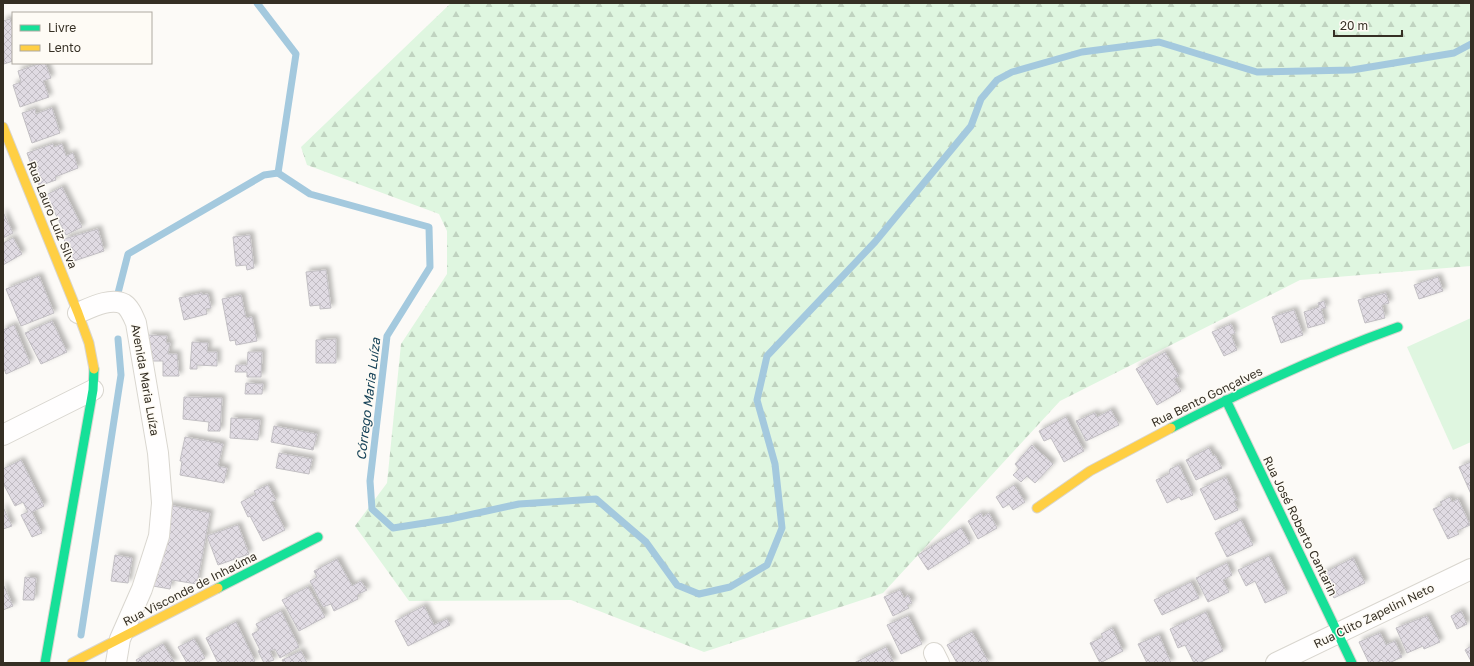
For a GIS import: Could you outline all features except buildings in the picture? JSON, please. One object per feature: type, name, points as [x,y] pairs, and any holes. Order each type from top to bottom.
[{"type":"street","name":"Rua Lauro Luiz Silva","points":[[3,127],[78,313]]},
{"type":"street","name":"Avenida Maria Luíza","points":[[78,313],[97,305],[113,303],[124,304],[131,311],[136,322],[158,453],[162,503],[159,536],[142,589],[120,638],[116,663]]},
{"type":"street","points":[[45,663],[93,390],[94,365],[89,343],[78,313]]},
{"type":"street","name":"Rua Bento Gonçalves","points":[[1037,508],[1090,471],[1226,400],[1350,344],[1398,327]]},
{"type":"street","points":[[3,435],[93,390]]},
{"type":"street","name":"Rua José Roberto Cantarin","points":[[1226,400],[1352,663]]},
{"type":"street","name":"Rua Visconde de Inhaúma","points":[[72,663],[318,537]]},
{"type":"street","name":"Rua Clito Zapelini Neto","points":[[1276,663],[1471,569]]},
{"type":"green space","points":[[451,3],[1471,3],[1471,266],[1300,280],[1060,401],[883,593],[704,652],[571,600],[409,601],[355,526],[387,483],[401,344],[447,274],[447,231],[439,214],[307,165],[301,147]]},
{"type":"green space","points":[[1471,318],[1471,442],[1453,450],[1407,347]]},
{"type":"waterway","name":"Córrego Maria Luíza","points":[[257,3],[296,54],[278,173],[310,194],[429,227],[430,267],[387,336],[370,481],[372,509],[393,528],[450,519],[519,504],[596,499],[646,542],[677,585],[699,594],[730,587],[767,565],[782,528],[775,464],[757,400],[767,356],[875,242],[971,126],[981,99],[997,80],[1012,72],[1082,52],[1159,42],[1257,72],[1352,70],[1454,53],[1471,44]]},
{"type":"waterway","points":[[118,293],[128,254],[264,175],[278,173]]},
{"type":"waterway","points":[[81,635],[121,375],[118,339]]},
{"type":"traffic: fast","points":[[1171,428],[1283,374],[1340,349],[1398,327]]},
{"type":"traffic: fast","points":[[45,663],[93,390],[94,369]]},
{"type":"traffic: fast","points":[[1226,400],[1352,663]]},
{"type":"traffic: fast","points":[[218,588],[318,537]]},
{"type":"traffic: slow","points":[[3,127],[78,313],[89,343],[94,369]]},
{"type":"traffic: slow","points":[[1037,508],[1090,471],[1171,428]]},
{"type":"traffic: slow","points":[[72,663],[218,588]]}]
